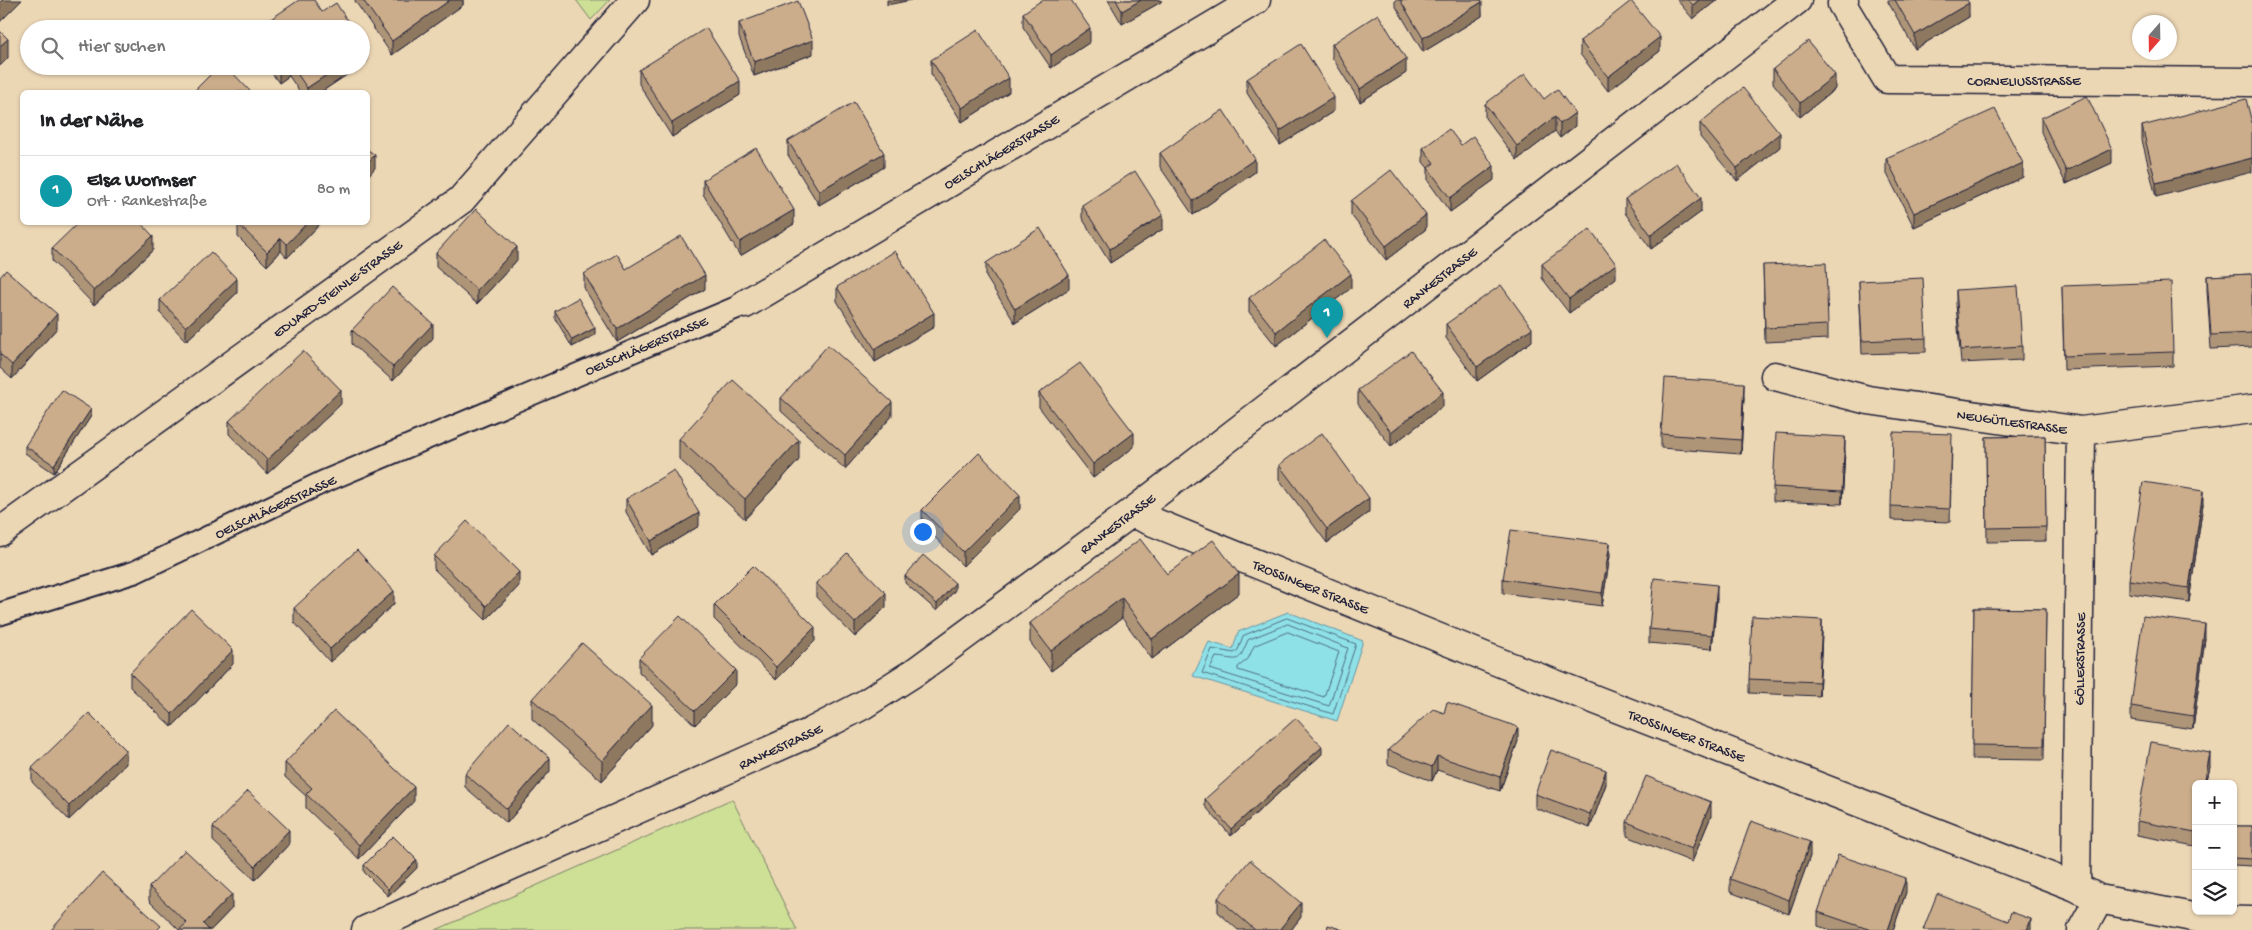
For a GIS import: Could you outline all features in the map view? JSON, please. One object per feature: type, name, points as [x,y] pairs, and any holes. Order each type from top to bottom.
[{"type":"street","name":"EDUARD-STEINLE-STRASSE","points":[[0,532],[461,200],[635,0]]},
{"type":"street","name":"OELSCHLÄGERSTRASSE","points":[[745,304],[1256,0]]},
{"type":"street","name":"RANKESTRASSE","points":[[366,930],[809,733],[863,705],[915,672],[1132,513],[1797,0]]},
{"type":"street","name":"CORNELIUSSTRASSE","points":[[1844,0],[1842,4],[1888,79],[2252,82]]},
{"type":"street","name":"NEUGÜTLESTRASSE","points":[[1775,376],[1868,400],[2081,431],[2252,409]]},
{"type":"street","name":"GÖLLERSTRASSE","points":[[2081,431],[2088,893]]},
{"type":"street","name":"TROSSINGER STRASSE","points":[[1132,513],[1501,663],[2088,893],[2208,920],[2252,920]]},
{"type":"street","points":[[2082,930],[2088,893]]},
{"type":"lane","name":"OELSCHLÄGERSTRASSE","points":[[0,614],[135,572],[323,482],[745,304]]},
{"type":"green space","points":[[576,0],[610,0],[591,20]]},
{"type":"green space","points":[[732,799],[797,930],[436,930]]},
{"type":"water","points":[[1288,612],[1363,641],[1337,721],[1193,676],[1209,642],[1233,649],[1238,632]]},
{"type":"building","points":[[299,0],[314,0],[322,12],[336,3],[347,20],[269,20]]},
{"type":"building","points":[[363,0],[450,0],[392,41]]},
{"type":"building","points":[[1042,0],[1071,0],[1090,28],[1051,55],[1023,13]]},
{"type":"building","points":[[1116,0],[1141,0],[1122,11]]},
{"type":"building","points":[[1400,0],[1481,0],[1482,2],[1423,38]]},
{"type":"building","points":[[1688,0],[1699,0],[1693,5]]},
{"type":"building","points":[[1895,0],[1967,0],[1969,3],[1915,35]]},
{"type":"building","points":[[798,1],[813,40],[754,62],[739,23]]},
{"type":"building","points":[[1631,1],[1660,37],[1608,77],[1580,41]]},
{"type":"building","points":[[1378,14],[1406,59],[1360,89],[1332,44]]},
{"type":"building","points":[[706,28],[740,81],[672,123],[639,70]]},
{"type":"building","points":[[978,30],[1009,78],[962,108],[931,60]]},
{"type":"building","points":[[0,31],[8,39],[0,46]]},
{"type":"building","points":[[1808,41],[1835,75],[1800,103],[1773,69]]},
{"type":"building","points":[[1301,44],[1334,97],[1280,131],[1247,79]]},
{"type":"building","points":[[1525,74],[1544,99],[1557,89],[1575,113],[1560,124],[1555,117],[1517,146],[1485,104]]},
{"type":"building","points":[[210,75],[235,75],[249,90],[195,90]]},
{"type":"building","points":[[298,75],[326,75],[307,88]]},
{"type":"building","points":[[1743,88],[1780,133],[1737,168],[1700,123]]},
{"type":"building","points":[[2087,96],[2112,149],[2066,171],[2041,118]]},
{"type":"building","points":[[2246,99],[2252,123],[2252,158],[2156,183],[2142,126]]},
{"type":"building","points":[[854,102],[884,153],[819,191],[788,141]]},
{"type":"building","points":[[1995,109],[2023,163],[1914,213],[1886,158]]},
{"type":"building","points":[[1223,110],[1255,159],[1193,201],[1160,153]]},
{"type":"building","points":[[1449,129],[1461,145],[1473,136],[1494,166],[1450,198],[1428,168],[1434,163],[1423,148]]},
{"type":"building","points":[[756,148],[794,210],[740,242],[703,180]]},
{"type":"building","points":[[370,151],[375,155],[370,160]]},
{"type":"building","points":[[1676,163],[1701,198],[1651,235],[1625,199]]},
{"type":"building","points":[[1391,170],[1426,215],[1386,246],[1351,201]]},
{"type":"building","points":[[1135,171],[1163,215],[1110,249],[1082,205]]},
{"type":"building","points":[[476,209],[517,247],[477,290],[436,253]]},
{"type":"building","points":[[76,225],[143,225],[153,236],[94,291],[52,248]]},
{"type":"building","points":[[239,225],[305,225],[287,244],[281,238],[267,252]]},
{"type":"building","points":[[1040,228],[1069,275],[1015,309],[986,263]]},
{"type":"building","points":[[1590,229],[1616,264],[1569,299],[1542,264]]},
{"type":"building","points":[[681,236],[705,275],[617,329],[584,274],[617,254],[626,269]]},
{"type":"building","points":[[1324,240],[1351,274],[1276,332],[1249,298]]},
{"type":"building","points":[[895,251],[934,313],[875,349],[837,287]]},
{"type":"building","points":[[211,252],[237,279],[186,327],[160,300]]},
{"type":"building","points":[[1826,263],[1828,325],[1765,328],[1763,265]]},
{"type":"building","points":[[6,270],[57,314],[12,365],[0,354],[0,277]]},
{"type":"building","points":[[2252,274],[2252,333],[2211,335],[2207,276]]},
{"type":"building","points":[[1923,278],[1926,338],[1862,341],[1859,281]]},
{"type":"building","points":[[2171,282],[2173,352],[2064,356],[2062,286]]},
{"type":"building","points":[[1501,285],[1532,328],[1477,367],[1446,324]]},
{"type":"building","points":[[2018,286],[2022,346],[1961,350],[1956,290]]},
{"type":"building","points":[[392,287],[433,324],[393,367],[352,330]]},
{"type":"building","points":[[578,298],[595,328],[572,340],[555,311]]},
{"type":"building","points":[[828,345],[892,402],[845,455],[781,398]]},
{"type":"building","points":[[303,351],[341,390],[267,460],[229,421]]},
{"type":"building","points":[[1411,351],[1443,392],[1391,432],[1358,390]]},
{"type":"building","points":[[1080,363],[1134,433],[1093,464],[1039,393]]},
{"type":"building","points":[[1665,378],[1744,383],[1741,440],[1661,434]]},
{"type":"building","points":[[733,380],[799,440],[745,499],[679,439]]},
{"type":"building","points":[[62,390],[91,409],[54,465],[25,446]]},
{"type":"building","points":[[1893,432],[1952,434],[1950,509],[1891,506]]},
{"type":"building","points":[[1322,433],[1369,498],[1327,529],[1279,465]]},
{"type":"building","points":[[1776,433],[1845,437],[1842,491],[1773,487]]},
{"type":"building","points":[[2045,436],[2046,527],[1987,528],[1986,437]]},
{"type":"building","points":[[979,453],[1020,495],[963,552],[922,510]]},
{"type":"building","points":[[674,470],[699,513],[651,541],[626,499]]},
{"type":"building","points":[[2143,482],[2203,491],[2189,588],[2129,580]]},
{"type":"building","points":[[467,521],[519,572],[486,606],[434,556]]},
{"type":"building","points":[[1511,530],[1610,543],[1602,593],[1503,579]]},
{"type":"building","points":[[1140,539],[1167,574],[1213,540],[1239,574],[1152,639],[1122,598],[1051,651],[1030,623]]},
{"type":"building","points":[[357,550],[394,591],[330,649],[294,608]]},
{"type":"building","points":[[847,553],[886,593],[855,623],[816,583]]},
{"type":"building","points":[[923,555],[955,583],[937,604],[905,576]]},
{"type":"building","points":[[753,566],[815,627],[776,667],[714,605]]},
{"type":"building","points":[[1654,578],[1717,585],[1712,635],[1649,629]]},
{"type":"building","points":[[1974,608],[2046,609],[2044,746],[1972,745]]},
{"type":"building","points":[[191,609],[233,650],[172,714],[130,673]]},
{"type":"building","points":[[680,616],[736,670],[695,711],[639,658]]},
{"type":"building","points":[[1752,616],[1822,620],[1819,682],[1749,679]]},
{"type":"building","points":[[2143,616],[2205,624],[2193,716],[2131,706]]},
{"type":"building","points":[[582,643],[652,705],[602,761],[532,699]]},
{"type":"building","points":[[1447,702],[1518,727],[1500,777],[1437,756],[1432,767],[1388,750],[1433,709],[1444,713]]},
{"type":"building","points":[[334,711],[414,787],[359,845],[306,794],[312,788],[285,763]]},
{"type":"building","points":[[89,713],[126,750],[69,806],[32,768]]},
{"type":"building","points":[[1296,718],[1322,747],[1231,829],[1205,799]]},
{"type":"building","points":[[509,722],[550,758],[507,809],[465,774]]},
{"type":"building","points":[[2151,742],[2210,753],[2205,780],[2192,780],[2192,831],[2137,821]]},
{"type":"building","points":[[1551,750],[1606,770],[1590,814],[1535,794]]},
{"type":"building","points":[[1646,776],[1711,802],[1692,849],[1627,822]]},
{"type":"building","points":[[248,791],[289,830],[255,866],[213,827]]},
{"type":"building","points":[[1751,821],[1810,842],[1789,900],[1730,879]]},
{"type":"building","points":[[2237,826],[2252,826],[2252,859],[2237,858]]},
{"type":"building","points":[[393,836],[417,860],[388,889],[364,865]]},
{"type":"building","points":[[185,850],[232,894],[203,924],[209,930],[179,930],[187,923],[149,887]]},
{"type":"building","points":[[1838,855],[1906,878],[1888,930],[1871,930],[1818,912]]},
{"type":"building","points":[[1250,860],[1301,903],[1279,930],[1255,930],[1218,898]]},
{"type":"building","points":[[102,873],[161,926],[157,930],[51,930]]},
{"type":"building","points":[[1937,894],[2008,921],[2011,912],[2031,919],[2027,930],[1923,930]]},
{"type":"building","points":[[1328,925],[1343,930],[1327,930]]},
{"type":"place","name":"Elsa Wormser","points":[[1327,338]]}]
